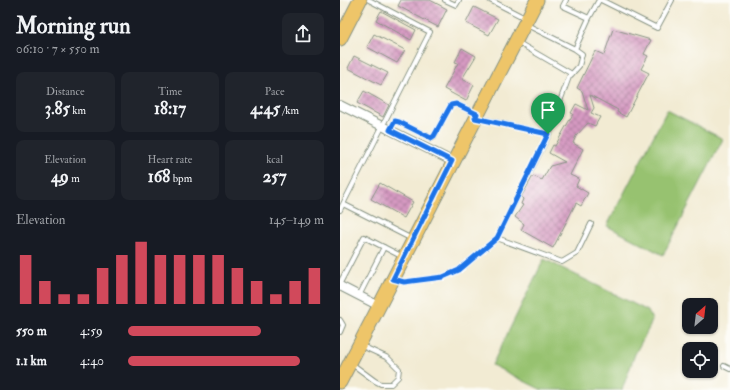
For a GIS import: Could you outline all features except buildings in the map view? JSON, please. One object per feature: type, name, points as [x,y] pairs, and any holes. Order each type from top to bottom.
[{"type":"main road","points":[[340,39],[360,0]]},
{"type":"main road","points":[[340,382],[347,365],[393,279],[452,161],[537,0]]},
{"type":"street","points":[[340,105],[452,161]]},
{"type":"street","points":[[340,286],[379,306]]},
{"type":"lane","points":[[340,210],[386,128],[430,32],[369,0]]},
{"type":"lane","points":[[445,0],[456,5],[459,0]]},
{"type":"lane","points":[[393,279],[404,282],[443,277],[459,270],[497,238],[557,118],[559,104],[572,74],[579,66],[582,54],[490,0]]},
{"type":"lane","points":[[566,0],[563,6],[590,18]]},
{"type":"lane","points":[[575,49],[600,0],[657,28],[672,0]]},
{"type":"lane","points":[[515,41],[572,74]]},
{"type":"lane","points":[[386,128],[395,121],[431,138],[434,136],[451,105],[456,104],[476,116],[548,134]]},
{"type":"lane","points":[[343,204],[413,240]]},
{"type":"lane","points":[[497,238],[562,262],[577,253],[592,224]]},
{"type":"lane","points":[[340,283],[364,237],[404,257]]},
{"type":"lane","points":[[359,296],[384,247]]},
{"type":"lane","points":[[340,320],[343,326],[340,332]]},
{"type":"lane","points":[[347,365],[381,384],[391,384],[398,377],[399,370],[393,361],[359,344]]},
{"type":"lane","points":[[724,366],[730,369]]},
{"type":"green space","points":[[667,110],[723,139],[663,255],[607,226]]},
{"type":"green space","points":[[544,259],[648,311],[652,320],[635,354],[622,390],[542,390],[492,365]]},
{"type":"route","points":[[456,104],[477,114],[475,118],[548,134],[497,238],[459,270],[443,277],[404,282],[393,279],[452,161],[390,130],[395,121],[431,138],[434,136],[451,105],[456,104]]}]
